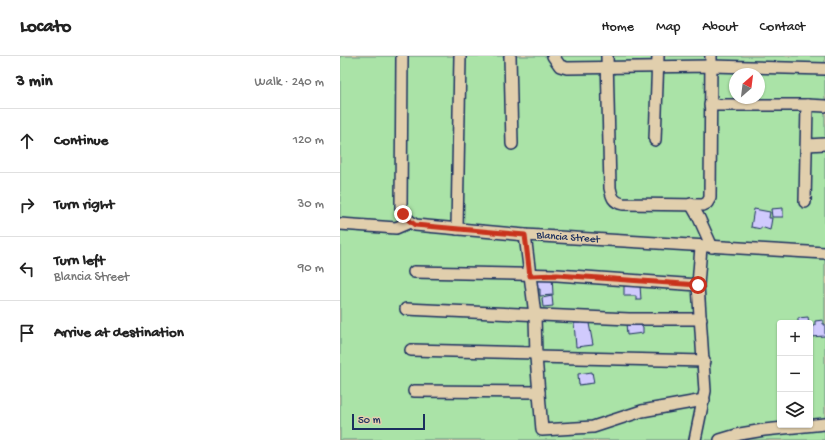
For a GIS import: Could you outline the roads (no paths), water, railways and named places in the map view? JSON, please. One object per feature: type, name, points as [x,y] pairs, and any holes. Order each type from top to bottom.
[{"type":"street","points":[[340,224],[396,228],[410,222],[406,218],[401,208],[402,56]]},
{"type":"street","points":[[457,229],[460,56]]},
{"type":"street","points":[[510,56],[512,144]]},
{"type":"street","points":[[553,56],[560,66],[567,68],[607,68],[658,61],[711,61],[825,69]]},
{"type":"street","points":[[607,56],[610,188],[612,197],[618,203],[623,204],[703,205],[707,203],[710,198],[711,61]]},
{"type":"street","points":[[655,140],[658,61]]},
{"type":"street","points":[[710,105],[825,106]]},
{"type":"street","points":[[805,202],[807,144],[806,105]]},
{"type":"street","points":[[807,144],[825,144]]},
{"type":"street","points":[[691,204],[706,247],[698,285],[704,361],[704,400],[696,440]]},
{"type":"street","name":"Blancia Street","points":[[410,222],[415,225],[525,235],[825,253]]},
{"type":"street","points":[[525,235],[535,315],[536,355],[542,430],[593,427],[642,411],[704,400]]},
{"type":"street","points":[[414,272],[530,276],[557,275],[698,285]]},
{"type":"street","points":[[406,309],[647,320],[701,319]]},
{"type":"street","points":[[411,350],[704,361]]},
{"type":"street","points":[[414,391],[539,392]]},
{"type":"street","points":[[720,440],[740,434],[764,430],[825,424]]}]
